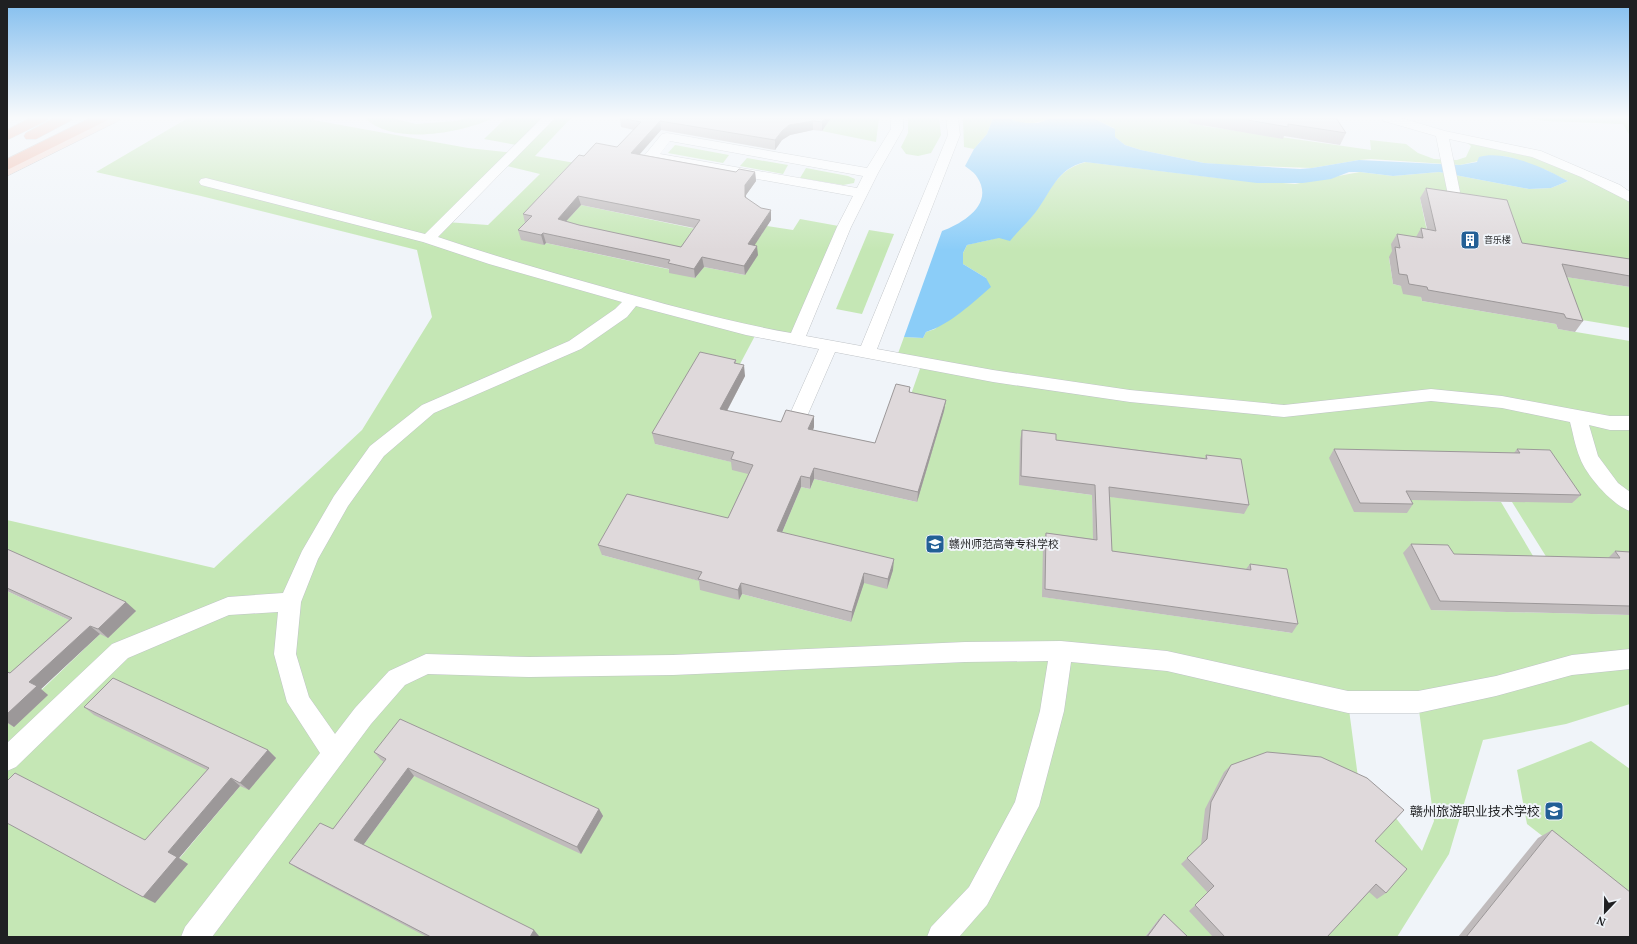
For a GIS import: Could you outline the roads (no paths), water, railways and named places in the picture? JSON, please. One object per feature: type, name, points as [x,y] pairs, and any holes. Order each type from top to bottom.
[{"type":"street","points":[[7,171],[23,162]]},
{"type":"street","points":[[428,239],[505,162]]},
{"type":"street","points":[[685,162],[861,193]]},
{"type":"street","points":[[807,162],[871,173]]},
{"type":"street","points":[[796,340],[861,193],[877,162]]},
{"type":"street","points":[[867,353],[943,162]]},
{"type":"street","points":[[1448,162],[1453,192]]},
{"type":"street","points":[[1556,162],[1615,188],[1630,198]]},
{"type":"street","points":[[206,182],[428,239],[494,260],[632,300],[751,331],[993,376],[1130,396],[1284,412],[1358,402],[1431,395],[1502,402],[1578,418],[1610,423],[1630,423]]},
{"type":"street","points":[[335,754],[299,702],[285,654],[290,602],[309,557],[340,501],[377,451],[428,409],[575,345],[621,312],[632,300]]},
{"type":"street","points":[[799,414],[829,346]]},
{"type":"street","points":[[1578,418],[1589,458],[1611,488],[1630,503]]},
{"type":"street","points":[[7,759],[120,651],[228,606],[290,602]]},
{"type":"street","points":[[941,937],[978,896],[1026,806],[1052,711],[1061,651]]},
{"type":"street","points":[[195,937],[363,716],[397,678],[426,664],[467,664],[529,668],[665,665],[965,652],[1061,651],[1167,661],[1348,702],[1418,702],[1496,686],[1572,665],[1630,659]]},
{"type":"water","points":[[967,162],[1085,162],[1075,165],[1061,175],[1035,213],[1010,241],[999,238],[967,245],[963,253],[963,264],[986,278],[991,287],[953,318],[926,332],[923,338],[904,337],[942,231],[967,218],[979,204],[982,196],[982,187],[976,176],[965,166]]},
{"type":"water","points":[[1085,162],[1199,162],[1300,169],[1347,162],[1400,162],[1460,165],[1477,162],[1525,162],[1549,171],[1568,181],[1551,188],[1529,189],[1439,172],[1393,176],[1349,172],[1331,179],[1303,183],[1257,183]]},
{"type":"place","name":"音乐楼","points":[[1470,240]]},
{"type":"place","name":"赣州师范高等专科学校","points":[[935,544]]},
{"type":"place","name":"赣州旅游职业技术学校","points":[[1554,811]]}]
